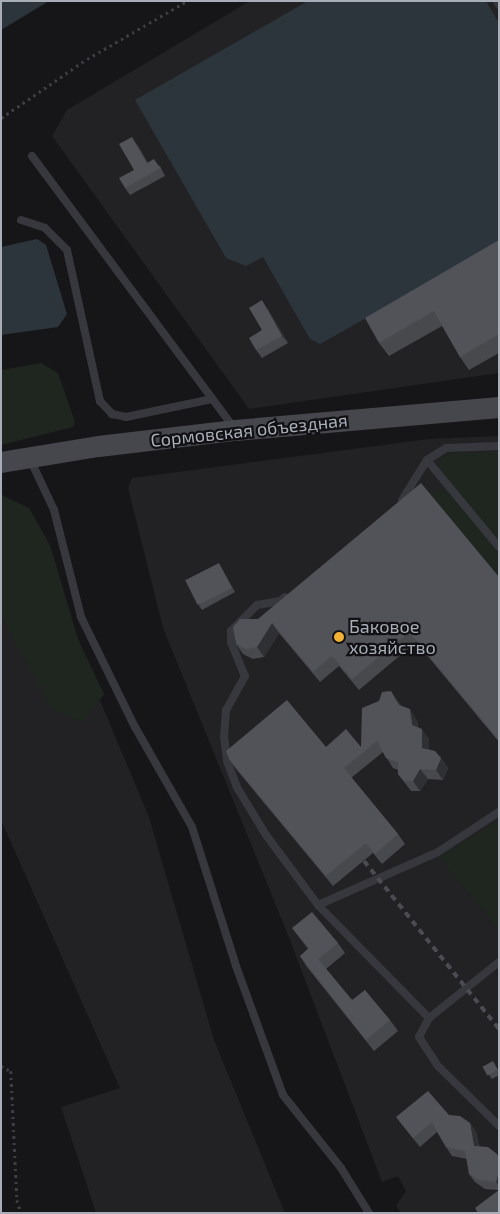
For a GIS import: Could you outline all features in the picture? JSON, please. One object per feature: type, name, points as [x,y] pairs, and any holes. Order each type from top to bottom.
[{"type":"street","name":"Сормовская объездная","points":[[1,462],[29,456],[236,430],[499,407]]},
{"type":"lane","points":[[497,1],[499,5]]},
{"type":"lane","points":[[32,156],[236,430]]},
{"type":"lane","points":[[21,220],[45,228],[67,250],[100,401],[112,414],[126,417],[212,399]]},
{"type":"lane","points":[[393,508],[408,496],[427,460],[446,448],[499,446]]},
{"type":"lane","points":[[29,456],[54,510],[81,617],[135,727],[192,827],[236,966],[283,1095],[341,1168],[368,1213]]},
{"type":"lane","points":[[427,460],[499,547]]},
{"type":"lane","points":[[295,589],[280,602],[257,606],[231,631],[231,642],[245,676],[226,710],[224,736],[227,761],[238,789],[266,835],[318,905],[428,1018]]},
{"type":"lane","points":[[318,905],[438,852],[499,812]]},
{"type":"lane","points":[[499,962],[428,1018],[419,1037],[438,1065],[499,1126]]},
{"type":"path","points":[[1,118],[87,59],[187,1]]},
{"type":"path","points":[[1,1066],[11,1071],[17,1200],[21,1213]]},
{"type":"shaded area","points":[[1,1],[49,1],[1,30]]},
{"type":"shaded area","points":[[250,1],[499,1],[499,373],[249,409],[52,136],[67,110]]},
{"type":"shaded area","points":[[308,1],[486,1],[499,23],[499,243],[320,344],[310,339],[263,257],[246,266],[226,258],[135,100]]},
{"type":"shaded area","points":[[37,239],[46,245],[67,314],[58,327],[1,335],[1,247]]},
{"type":"shaded area","points":[[41,363],[58,373],[75,422],[73,427],[1,445],[1,370]]},
{"type":"shaded area","points":[[499,436],[499,1213],[401,1213],[396,1206],[406,1191],[398,1176],[382,1182],[286,930],[163,628],[128,488],[132,478],[429,439]]},
{"type":"shaded area","points":[[499,451],[499,541],[438,468],[441,458],[449,454]]},
{"type":"shaded area","points":[[440,489],[449,492],[499,552],[499,578],[428,493]]},
{"type":"shaded area","points":[[1,493],[26,525],[149,817],[214,1040],[285,1213],[96,1213],[61,1107],[120,1088],[1,820]]},
{"type":"shaded area","points":[[1,495],[29,508],[50,545],[78,639],[104,694],[84,722],[52,710],[1,615]]},
{"type":"shaded area","points":[[499,821],[499,930],[439,857]]},
{"type":"building","points":[[132,137],[147,163],[154,159],[160,168],[125,188],[119,178],[134,170],[119,144]]},
{"type":"building","points":[[499,240],[499,334],[460,357],[434,311],[379,343],[365,318]]},
{"type":"building","points":[[262,300],[282,336],[256,350],[249,338],[262,330],[249,308]]},
{"type":"building","points":[[421,483],[499,577],[499,740],[409,632],[352,679],[332,656],[313,672],[272,623],[257,647],[246,649],[236,644],[233,627],[240,619],[258,619]]},
{"type":"building","points":[[219,563],[232,588],[198,605],[185,580]]},
{"type":"building","points":[[391,691],[399,705],[410,709],[412,725],[422,729],[422,748],[435,751],[441,758],[436,770],[420,769],[413,781],[404,781],[398,774],[398,762],[386,758],[377,741],[344,768],[398,834],[375,854],[366,843],[326,876],[229,759],[226,751],[287,700],[326,747],[346,729],[361,747],[362,708],[379,701],[382,692]]},
{"type":"building","points":[[312,912],[338,943],[318,959],[352,1000],[365,990],[390,1020],[366,1040],[300,956],[309,948],[292,928]]},
{"type":"building","points":[[493,1061],[498,1070],[487,1076],[483,1067]]},
{"type":"building","points":[[428,1091],[449,1115],[460,1116],[470,1123],[474,1146],[488,1147],[497,1154],[499,1171],[496,1182],[479,1180],[469,1174],[465,1151],[446,1147],[432,1122],[413,1138],[396,1117]]},
{"type":"building","points":[[499,1190],[499,1213],[478,1213],[475,1208]]},
{"type":"railway","points":[[364,861],[499,1029]]},
{"type":"place","name":"Баковое хозяйство","points":[[339,637]]}]
